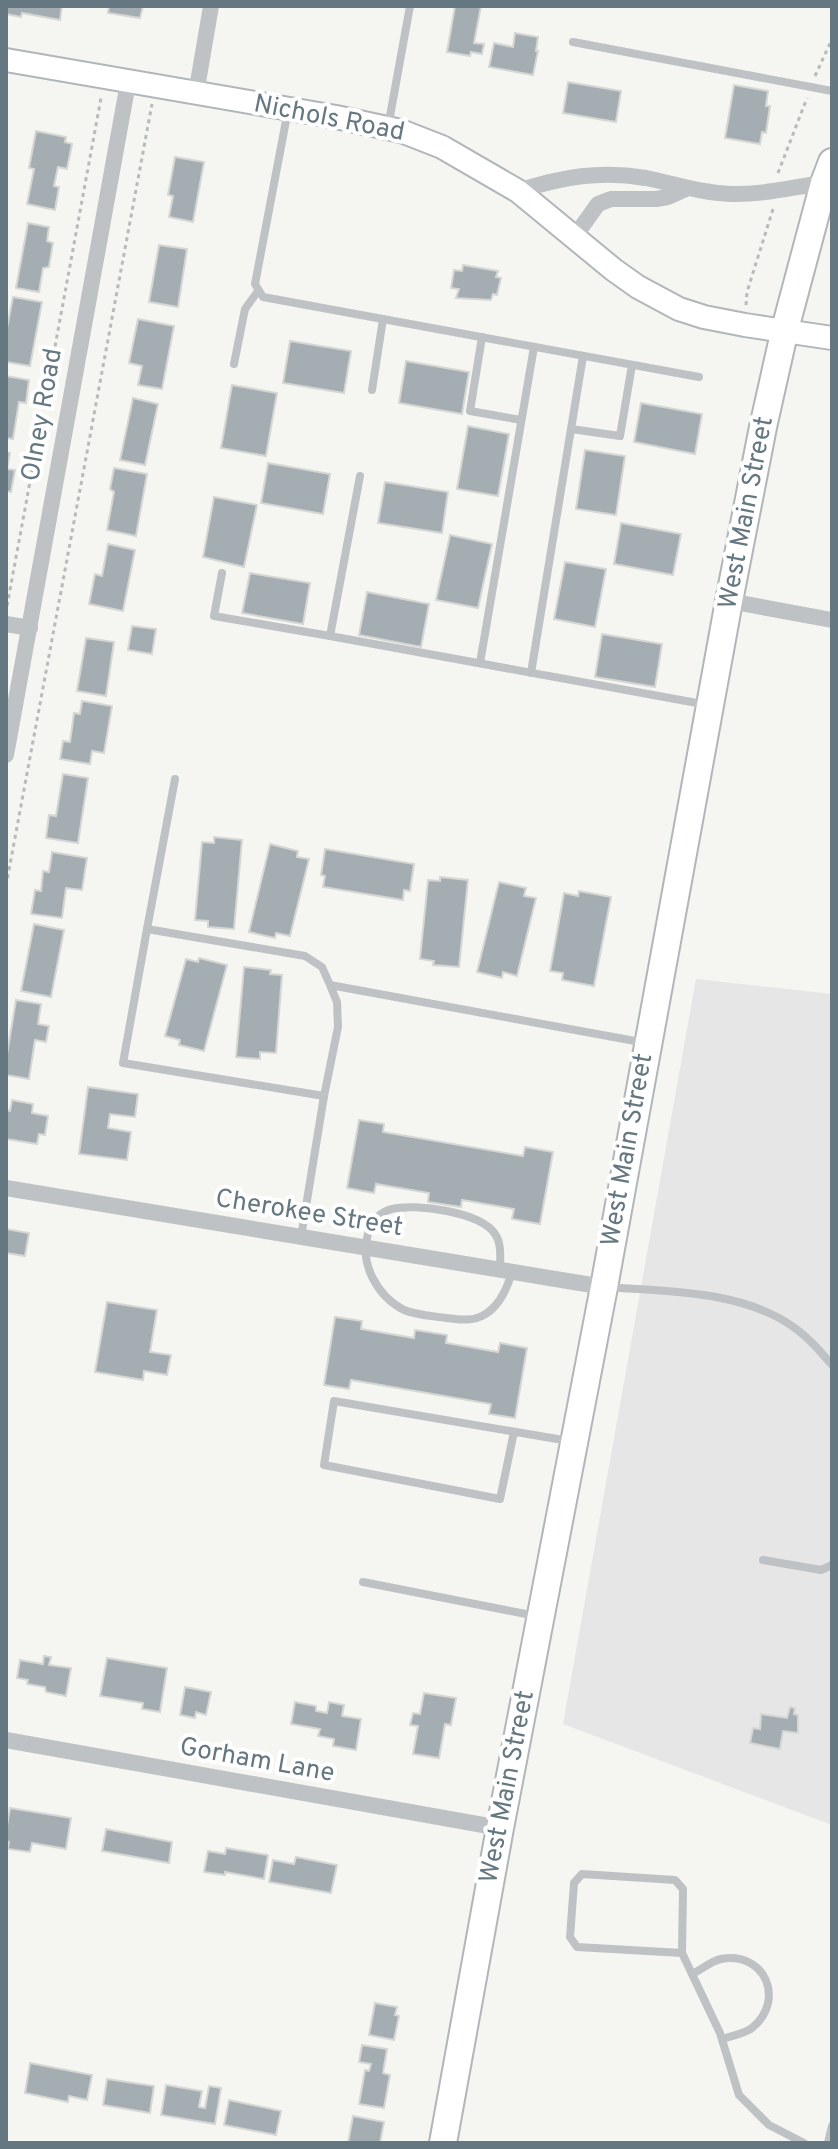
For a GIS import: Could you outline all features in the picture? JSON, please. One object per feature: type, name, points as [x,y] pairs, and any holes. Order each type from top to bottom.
[{"type":"main road","name":"West Main Street","points":[[443,2143],[729,601],[785,329],[828,172]]},
{"type":"street","points":[[196,94],[211,6]]},
{"type":"street","name":"Nichols Road","points":[[6,60],[401,131],[442,147],[518,191],[614,270],[679,309],[745,325],[832,338]]},
{"type":"street","name":"Olney Road","points":[[6,755],[128,83]]},
{"type":"street","points":[[518,191],[566,177],[586,175],[630,176],[686,189],[759,194],[828,172]]},
{"type":"street","points":[[575,236],[598,204],[611,199],[668,197],[686,189]]},
{"type":"street","points":[[729,601],[832,620]]},
{"type":"street","points":[[6,624],[30,628]]},
{"type":"street","name":"Cherokee Street","points":[[6,1188],[604,1287]]},
{"type":"street","name":"Gorham Lane","points":[[6,1740],[500,1828]]},
{"type":"lane","points":[[388,128],[410,6]]},
{"type":"lane","points":[[573,42],[832,91]]},
{"type":"lane","points":[[288,109],[255,284],[263,297],[699,377]]},
{"type":"lane","points":[[234,364],[245,309],[258,291]]},
{"type":"lane","points":[[372,390],[383,319]]},
{"type":"lane","points":[[482,337],[470,411],[521,420]]},
{"type":"lane","points":[[480,663],[534,347]]},
{"type":"lane","points":[[531,673],[583,356]]},
{"type":"lane","points":[[571,429],[620,436],[632,365]]},
{"type":"lane","points":[[330,636],[360,476]]},
{"type":"lane","points":[[222,573],[214,616],[710,705]]},
{"type":"lane","points":[[175,779],[123,1063],[324,1096]]},
{"type":"lane","points":[[147,929],[305,956],[322,967],[337,1002],[338,1027],[301,1237]]},
{"type":"lane","points":[[330,985],[647,1043]]},
{"type":"lane","points":[[389,1209],[436,1209],[465,1216],[488,1226],[495,1234],[508,1288],[497,1304],[484,1315],[468,1321],[405,1310],[385,1295],[373,1280],[364,1247],[372,1221],[389,1209]]},
{"type":"lane","points":[[604,1287],[713,1297],[742,1303],[792,1326],[817,1347],[832,1365]]},
{"type":"lane","points":[[514,1432],[500,1499],[324,1465],[334,1401],[574,1442]]},
{"type":"lane","points":[[763,1560],[821,1570],[832,1565]]},
{"type":"lane","points":[[363,1582],[540,1617]]},
{"type":"lane","points":[[682,1953],[577,1947],[570,1937],[574,1883],[582,1874],[675,1880],[683,1889],[682,1953],[722,2039],[739,2095],[769,2125],[804,2143]]},
{"type":"lane","points":[[692,1974],[719,1959],[745,1959],[763,1972],[770,1995],[764,2017],[749,2031],[722,2039]]},
{"type":"lane","points":[[828,2143],[832,2126]]},
{"type":"path","points":[[6,613],[104,78]]},
{"type":"path","points":[[6,886],[156,87]]},
{"type":"shaded area","points":[[696,979],[832,994],[832,1825],[563,1724]]},
{"type":"building","points":[[6,6],[62,6],[60,20],[22,13],[21,17],[6,14]]},
{"type":"building","points":[[109,6],[143,6],[140,18],[108,13]]},
{"type":"building","points":[[455,6],[481,6],[474,43],[484,44],[482,54],[471,52],[470,56],[447,52]]},
{"type":"building","points":[[515,33],[538,37],[533,75],[489,67],[494,43],[513,47]]},
{"type":"building","points":[[568,82],[621,91],[616,122],[563,113]]},
{"type":"building","points":[[734,85],[768,91],[766,106],[770,106],[766,133],[762,132],[760,144],[725,138]]},
{"type":"building","points":[[36,131],[66,137],[65,142],[72,144],[67,169],[58,167],[54,186],[59,187],[55,210],[27,204],[34,169],[29,168]]},
{"type":"building","points":[[175,157],[204,162],[193,222],[169,217],[173,196],[168,195]]},
{"type":"building","points":[[28,223],[49,227],[47,241],[53,243],[49,267],[43,268],[39,292],[16,288]]},
{"type":"building","points":[[159,245],[187,249],[178,307],[149,302]]},
{"type":"building","points":[[463,265],[498,271],[496,277],[501,278],[497,295],[493,294],[491,300],[456,298],[459,289],[451,288],[454,270],[462,271]]},
{"type":"building","points":[[13,297],[42,302],[30,366],[6,362],[6,333]]},
{"type":"building","points":[[138,319],[174,326],[162,389],[138,385],[142,366],[129,363]]},
{"type":"building","points":[[290,341],[351,351],[344,393],[283,383]]},
{"type":"building","points":[[406,361],[469,372],[462,414],[399,403]]},
{"type":"building","points":[[6,376],[29,380],[26,403],[19,402],[13,439],[6,438]]},
{"type":"building","points":[[232,385],[277,393],[266,456],[221,448]]},
{"type":"building","points":[[133,398],[158,404],[145,465],[120,460]]},
{"type":"building","points":[[641,403],[702,414],[695,454],[634,442]]},
{"type":"building","points":[[468,426],[509,434],[498,496],[457,489]]},
{"type":"building","points":[[585,450],[625,456],[616,515],[576,509]]},
{"type":"building","points":[[6,452],[10,453],[7,469],[15,470],[11,492],[6,491]]},
{"type":"building","points":[[268,463],[330,474],[323,514],[261,503]]},
{"type":"building","points":[[114,468],[147,474],[136,536],[107,530],[114,492],[110,489]]},
{"type":"building","points":[[385,482],[448,492],[442,533],[378,523]]},
{"type":"building","points":[[214,497],[257,505],[244,567],[203,557]]},
{"type":"building","points":[[621,523],[681,534],[673,575],[614,564]]},
{"type":"building","points":[[450,535],[492,544],[478,608],[436,600]]},
{"type":"building","points":[[108,544],[135,550],[123,611],[89,604],[95,574],[102,576]]},
{"type":"building","points":[[565,562],[606,569],[595,627],[554,619]]},
{"type":"building","points":[[250,573],[310,583],[303,624],[242,613]]},
{"type":"building","points":[[367,592],[429,604],[421,647],[359,635]]},
{"type":"building","points":[[132,626],[156,629],[152,654],[128,650]]},
{"type":"building","points":[[602,634],[662,644],[655,687],[595,677]]},
{"type":"building","points":[[86,638],[114,642],[106,696],[77,691]]},
{"type":"building","points":[[82,701],[112,706],[104,753],[92,751],[90,764],[60,759],[63,741],[70,742],[74,713],[80,714]]},
{"type":"building","points":[[63,774],[88,778],[78,843],[46,838],[49,815],[56,816]]},
{"type":"building","points":[[214,837],[242,840],[234,929],[208,927],[208,921],[195,920],[202,842],[214,843]]},
{"type":"building","points":[[270,844],[298,851],[297,857],[309,859],[290,936],[276,933],[275,938],[249,932]]},
{"type":"building","points":[[325,849],[414,864],[410,891],[404,890],[403,900],[323,887],[325,876],[321,875]]},
{"type":"building","points":[[52,852],[87,858],[82,890],[66,888],[62,918],[31,914],[35,890],[41,891],[43,871],[49,872]]},
{"type":"building","points":[[440,877],[468,880],[459,967],[433,965],[434,961],[420,959],[428,880],[440,881]]},
{"type":"building","points":[[499,882],[526,888],[524,896],[536,898],[517,976],[503,972],[502,978],[477,972]]},
{"type":"building","points":[[579,891],[611,897],[594,986],[562,980],[563,973],[550,971],[564,893],[578,896]]},
{"type":"building","points":[[34,924],[64,930],[51,997],[21,991]]},
{"type":"building","points":[[199,958],[227,965],[204,1051],[179,1045],[180,1040],[165,1036],[186,959],[198,962]]},
{"type":"building","points":[[244,967],[271,970],[270,974],[282,975],[276,1053],[260,1052],[260,1059],[236,1057]]},
{"type":"building","points":[[16,1000],[41,1004],[38,1024],[49,1026],[46,1042],[35,1040],[29,1079],[6,1075]]},
{"type":"building","points":[[88,1087],[138,1094],[135,1117],[110,1114],[108,1128],[131,1132],[127,1160],[79,1154]]},
{"type":"building","points":[[12,1100],[33,1104],[32,1113],[48,1116],[45,1135],[39,1134],[37,1144],[6,1139],[6,1110],[10,1111]]},
{"type":"building","points":[[359,1120],[384,1124],[383,1132],[523,1156],[525,1147],[553,1152],[540,1224],[512,1219],[514,1209],[462,1200],[461,1207],[428,1202],[429,1193],[376,1184],[374,1193],[347,1188]]},
{"type":"building","points":[[6,1229],[29,1233],[25,1256],[6,1253]]},
{"type":"building","points":[[107,1302],[157,1310],[150,1352],[171,1355],[167,1375],[144,1371],[143,1380],[95,1372]]},
{"type":"building","points":[[335,1317],[362,1321],[361,1329],[414,1338],[415,1330],[447,1335],[446,1343],[498,1352],[500,1343],[527,1348],[515,1418],[489,1414],[491,1404],[351,1380],[349,1389],[324,1385]]},
{"type":"building","points":[[44,1656],[51,1657],[49,1665],[71,1668],[66,1696],[46,1692],[45,1687],[27,1684],[28,1680],[17,1678],[20,1660],[43,1664]]},
{"type":"building","points":[[107,1658],[167,1668],[160,1712],[142,1709],[143,1703],[100,1696]]},
{"type":"building","points":[[185,1687],[211,1692],[206,1715],[196,1712],[195,1718],[180,1715]]},
{"type":"building","points":[[424,1693],[456,1698],[451,1725],[445,1724],[439,1758],[413,1754],[418,1726],[410,1725],[413,1713],[420,1714]]},
{"type":"building","points":[[295,1702],[316,1706],[316,1711],[327,1713],[329,1702],[344,1705],[342,1716],[361,1719],[356,1750],[333,1746],[334,1739],[318,1736],[320,1729],[291,1724]]},
{"type":"building","points":[[790,1707],[795,1708],[794,1714],[798,1715],[798,1733],[783,1731],[780,1749],[750,1743],[753,1728],[760,1729],[761,1714],[787,1718]]},
{"type":"building","points":[[10,1808],[71,1818],[66,1849],[32,1843],[30,1852],[8,1849],[6,1832]]},
{"type":"building","points":[[106,1829],[172,1842],[169,1863],[102,1851]]},
{"type":"building","points":[[226,1848],[268,1855],[264,1879],[225,1872],[225,1875],[204,1872],[208,1851],[225,1854]]},
{"type":"building","points":[[296,1857],[337,1865],[331,1893],[269,1882],[273,1860],[294,1864]]},
{"type":"building","points":[[375,2003],[397,2007],[395,2015],[399,2016],[394,2040],[369,2035]]},
{"type":"building","points":[[362,2045],[387,2049],[383,2073],[390,2075],[384,2108],[359,2104],[365,2070],[369,2071],[371,2064],[359,2062]]},
{"type":"building","points":[[30,2063],[92,2075],[87,2100],[69,2096],[68,2102],[25,2093]]},
{"type":"building","points":[[107,2079],[154,2086],[150,2113],[103,2105]]},
{"type":"building","points":[[166,2085],[202,2091],[199,2107],[205,2108],[209,2086],[221,2088],[215,2124],[161,2115]]},
{"type":"building","points":[[229,2100],[281,2111],[276,2135],[224,2125]]},
{"type":"building","points":[[353,2116],[384,2122],[380,2143],[348,2143]]}]
